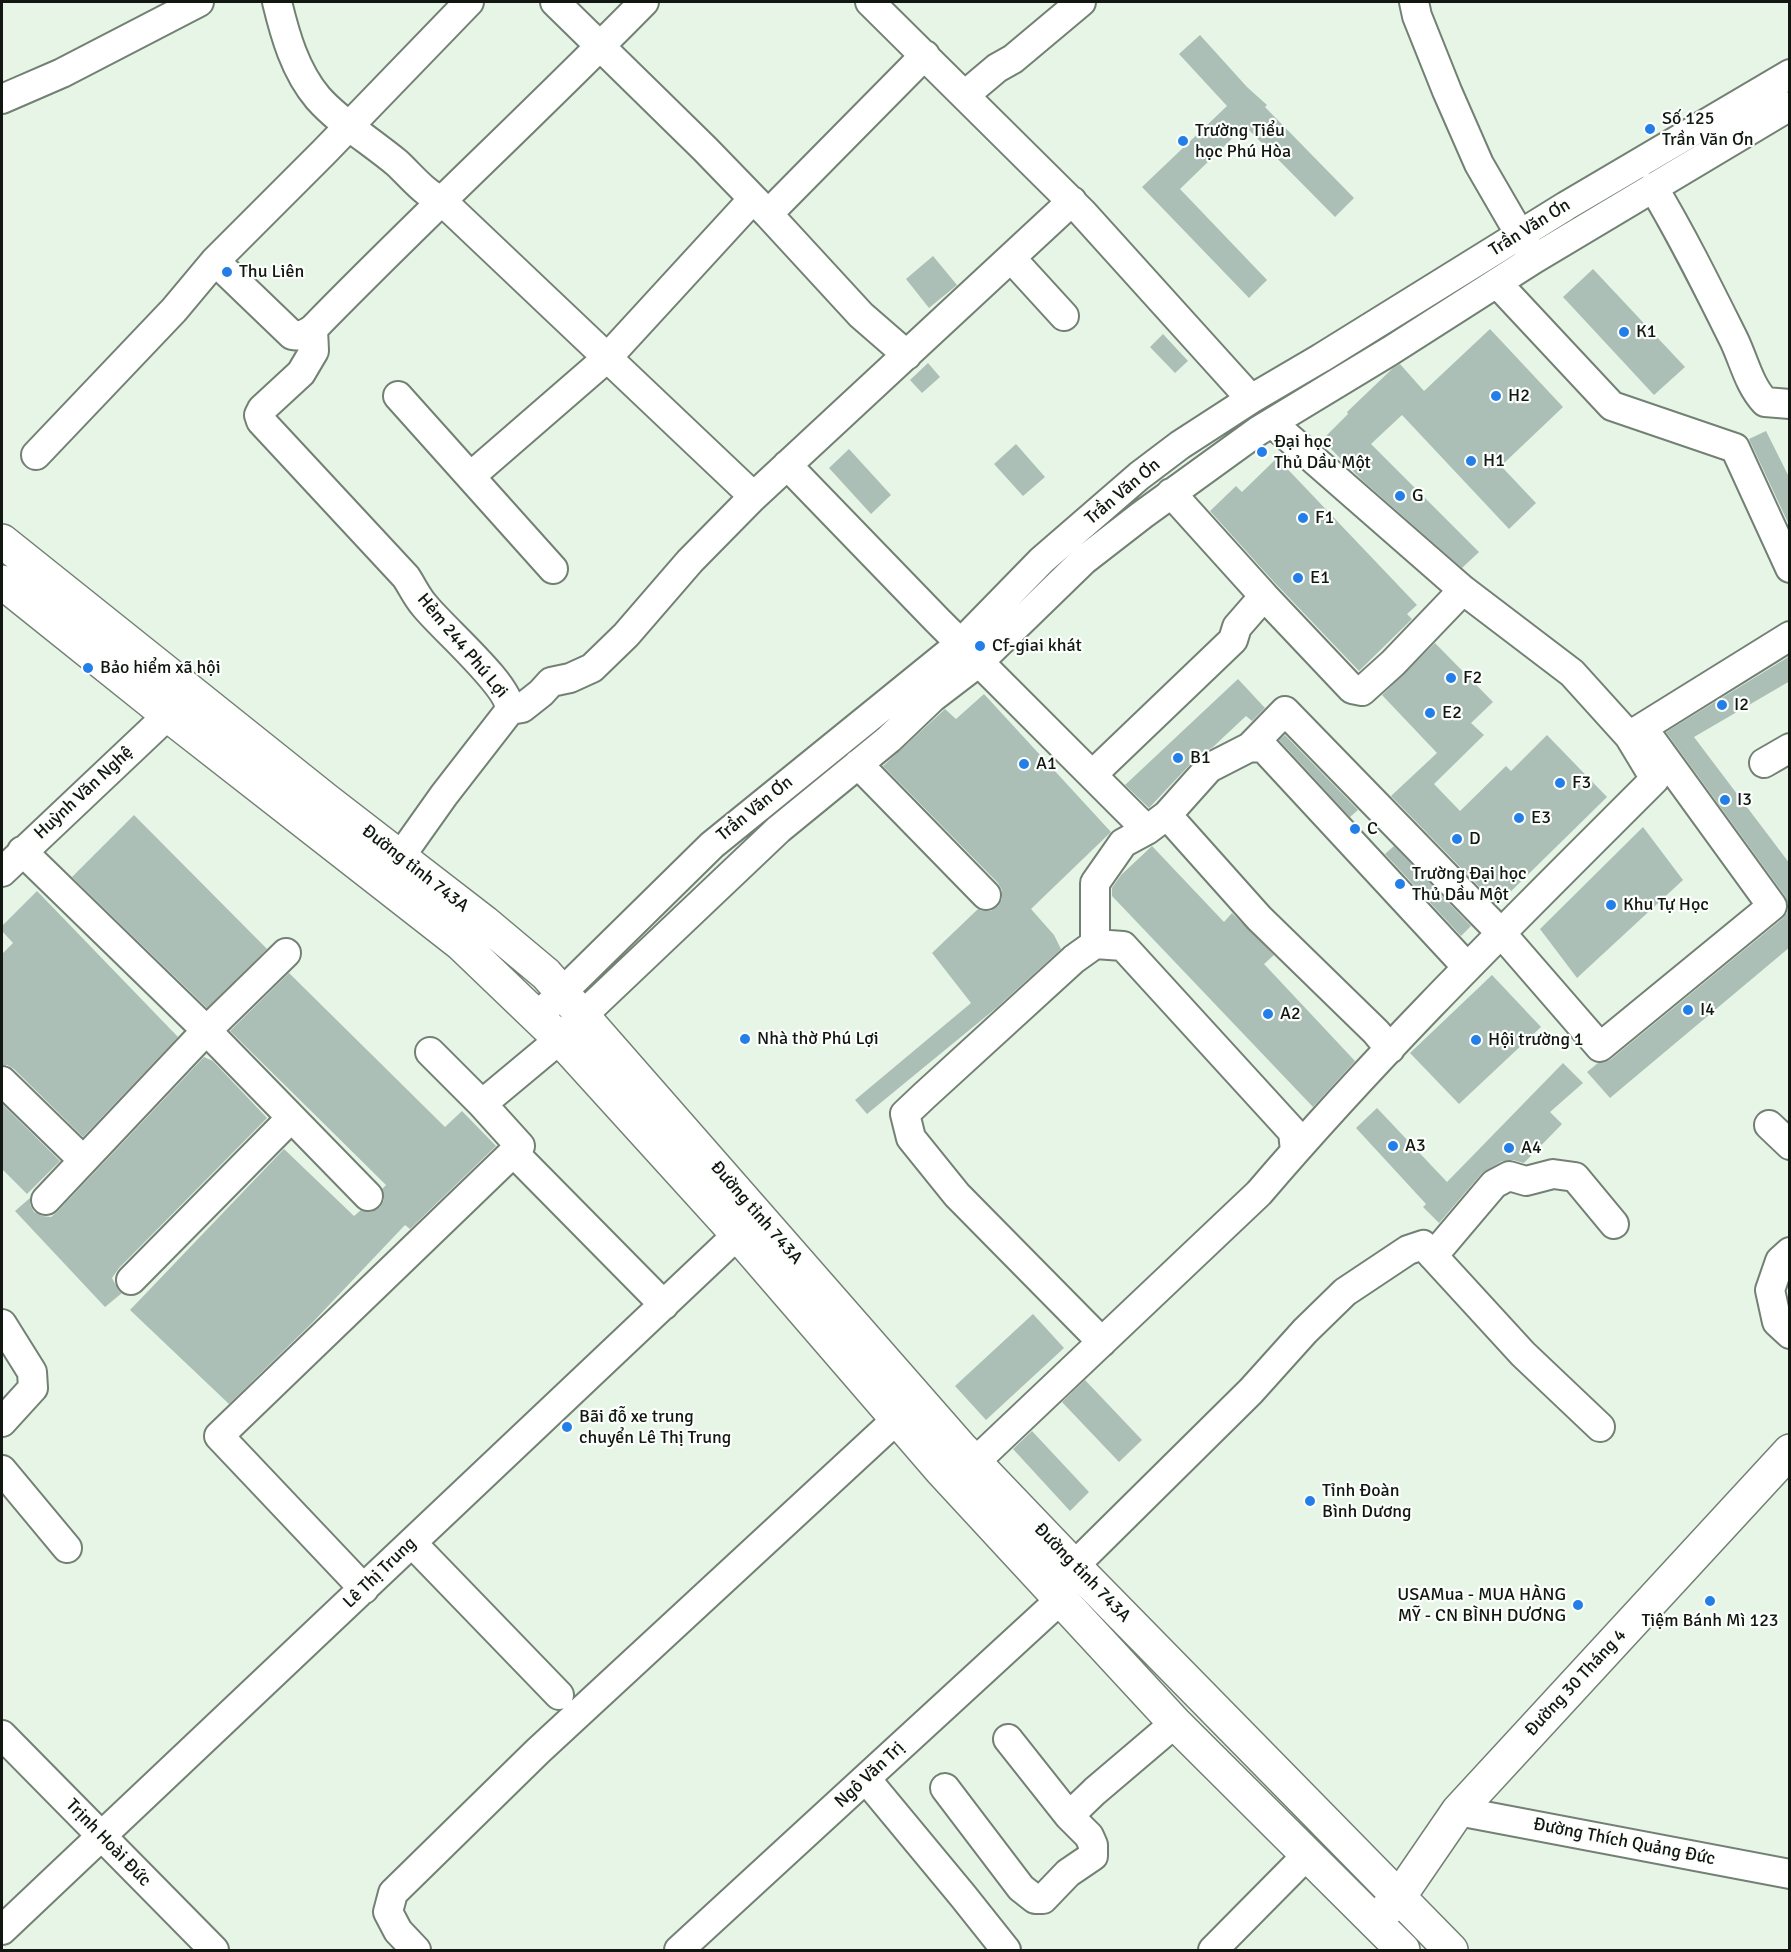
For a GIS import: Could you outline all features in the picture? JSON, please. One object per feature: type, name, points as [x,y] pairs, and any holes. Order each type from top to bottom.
[{"type":"main road","name":"Đường tỉnh 743A","points":[[2,541],[493,929],[546,974],[572,1003],[748,1225],[897,1419],[941,1470],[1175,1723],[1373,1923],[1403,1950]]},
{"type":"main road","name":"Đường tỉnh 743A","points":[[2,582],[461,944],[748,1225],[1074,1566],[1451,1950]]},
{"type":"main road","name":"Đường 30 Tháng 4","points":[[1373,1923],[1399,1897],[1458,1811],[1790,1451]]},
{"type":"street","points":[[2,99],[62,73],[199,2]]},
{"type":"street","points":[[278,2],[286,38],[304,78],[319,99],[397,163],[432,197],[442,201],[751,494],[752,498]]},
{"type":"street","points":[[36,456],[174,310],[215,261],[469,2]]},
{"type":"street","points":[[555,2],[760,206],[861,315],[907,355]]},
{"type":"street","points":[[215,261],[292,334],[301,336],[313,329],[376,264],[644,2]]},
{"type":"street","points":[[870,2],[1072,201],[1251,399]]},
{"type":"street","points":[[965,95],[997,68],[1013,59],[1081,2]]},
{"type":"street","points":[[1414,2],[1417,16],[1447,91],[1479,164],[1534,260]]},
{"type":"street","points":[[471,476],[607,358],[760,206],[925,55]]},
{"type":"street","name":"Trần Văn Ơn","points":[[572,1003],[890,739],[932,698],[1042,560],[1103,506],[1180,445],[1566,206],[1790,74]]},
{"type":"street","name":"Trần Văn Ơn","points":[[482,1104],[712,845],[970,652],[1171,493],[1272,423],[1653,187],[1790,106]]},
{"type":"street","points":[[1653,187],[1680,230],[1742,357],[1756,392],[1765,402],[1790,404]]},
{"type":"street","points":[[510,710],[522,708],[542,693],[551,682],[570,678],[592,668],[626,635],[690,561],[752,498],[1072,201]]},
{"type":"street","points":[[1011,258],[1064,316]]},
{"type":"street","points":[[1497,283],[1612,406],[1735,448],[1790,568]]},
{"type":"street","name":"Hẻm 244 Phú Lợi","points":[[313,329],[314,351],[301,373],[262,409],[261,422],[406,577],[423,604],[498,685],[510,703],[510,710],[444,795],[400,857]]},
{"type":"street","points":[[398,396],[553,569]]},
{"type":"street","points":[[1095,944],[1095,883],[1123,843],[1157,823],[1209,768],[1250,747],[1285,711],[1501,933],[1600,1047],[1772,906],[1636,732],[1572,673],[1463,590],[1272,423]]},
{"type":"street","points":[[787,465],[1092,775],[1157,823],[1260,918],[1376,1032],[1390,1049]]},
{"type":"street","points":[[1171,493],[1352,689],[1362,691],[1393,663],[1463,590]]},
{"type":"street","points":[[1092,775],[1233,640],[1237,627],[1264,596]]},
{"type":"street","points":[[1636,732],[1790,636]]},
{"type":"street","name":"Huỳnh Văn Nghệ","points":[[8,862],[168,715],[188,690]]},
{"type":"street","points":[[975,1462],[1259,1193],[1295,1151],[1467,967],[1655,779],[1636,732]]},
{"type":"street","points":[[1250,747],[1264,748],[1467,967]]},
{"type":"street","points":[[1764,763],[1790,748]]},
{"type":"street","points":[[858,765],[986,895]]},
{"type":"street","points":[[8,862],[207,1031],[368,1196]]},
{"type":"street","points":[[1102,1342],[957,1195],[911,1138],[905,1114],[1074,959],[1095,944],[1123,946],[1293,1132],[1295,1151]]},
{"type":"street","points":[[46,1200],[207,1031],[286,953]]},
{"type":"street","points":[[364,1589],[219,1436],[520,1146],[430,1052]]},
{"type":"street","points":[[2,1081],[83,1160]]},
{"type":"street","points":[[131,1280],[291,1118]]},
{"type":"street","points":[[1769,1125],[1790,1144]]},
{"type":"street","points":[[513,1152],[664,1305]]},
{"type":"street","points":[[1433,1256],[1494,1184],[1509,1176],[1526,1181],[1553,1174],[1575,1177],[1614,1224]]},
{"type":"street","name":"Lê Thị Trung","points":[[2,1930],[748,1225]]},
{"type":"street","points":[[1074,1566],[1244,1399],[1305,1331],[1345,1292],[1408,1250],[1423,1245],[1523,1354],[1600,1427]]},
{"type":"street","points":[[1790,1252],[1780,1260],[1770,1290],[1777,1323],[1790,1334]]},
{"type":"street","points":[[2,1324],[32,1372],[33,1388],[2,1422]]},
{"type":"street","points":[[416,1950],[398,1931],[388,1912],[393,1893],[538,1751],[897,1419]]},
{"type":"street","points":[[2,1470],[67,1548]]},
{"type":"street","points":[[412,1543],[559,1695]]},
{"type":"street","name":"Ngô Văn Trị","points":[[679,1950],[1061,1599]]},
{"type":"street","points":[[1069,1816],[1175,1723]]},
{"type":"street","name":"Trịnh Hoài Đức","points":[[2,1735],[214,1950]]},
{"type":"street","points":[[945,1788],[1021,1888],[1035,1899],[1043,1899],[1068,1873],[1094,1856],[1093,1845],[1089,1836],[1069,1816],[1008,1739]]},
{"type":"street","points":[[866,1779],[1006,1950]]},
{"type":"street","name":"Đường Thích Quảng Đức","points":[[1458,1811],[1790,1874]]},
{"type":"street","points":[[1213,1950],[1307,1855]]},
{"type":"building","points":[[1200,35],[1247,87],[1267,105],[1265,107],[1354,198],[1335,217],[1245,126],[1180,189],[1267,280],[1249,298],[1142,187],[1227,106],[1179,54]]},
{"type":"building","points":[[933,256],[957,285],[929,308],[906,279]]},
{"type":"building","name":"K1","points":[[1593,269],[1685,367],[1654,395],[1563,297]]},
{"type":"building","points":[[1490,329],[1563,407],[1501,466],[1536,503],[1509,529],[1402,415],[1371,444],[1479,552],[1462,568],[1362,480],[1322,440],[1348,414],[1347,412],[1393,368],[1400,364],[1424,391]]},
{"type":"building","points":[[1163,334],[1188,361],[1175,373],[1150,347]]},
{"type":"building","points":[[928,363],[940,377],[922,393],[910,380]]},
{"type":"building","points":[[1766,431],[1790,479],[1790,527],[1749,439]]},
{"type":"building","points":[[1016,444],[1045,477],[1023,496],[994,464]]},
{"type":"building","points":[[849,449],[891,495],[871,514],[829,468]]},
{"type":"building","points":[[1277,458],[1417,605],[1407,614],[1412,619],[1359,671],[1210,511],[1236,486],[1242,492]]},
{"type":"building","points":[[1435,643],[1493,702],[1471,723],[1484,735],[1434,784],[1460,811],[1506,766],[1511,771],[1547,735],[1607,797],[1497,905],[1391,796],[1437,753],[1382,695]]},
{"type":"building","points":[[1790,656],[1790,681],[1694,737],[1790,864],[1790,947],[1610,1098],[1587,1072],[1598,1063],[1610,1060],[1787,913],[1788,905],[1785,896],[1666,732]]},
{"type":"building","name":"B1","points":[[1238,679],[1265,708],[1252,721],[1246,716],[1213,747],[1197,757],[1149,808],[1125,785]]},
{"type":"building","points":[[984,694],[1111,832],[1031,909],[1054,935],[1061,949],[995,1009],[867,1114],[855,1100],[971,1003],[932,953],[978,909],[991,911],[1002,899],[1002,890],[998,883],[883,766],[945,709],[956,719]]},
{"type":"building","points":[[1285,735],[1358,810],[1350,817],[1279,740]]},
{"type":"building","points":[[134,815],[267,949],[207,1008],[72,877]]},
{"type":"building","name":"Khu Tự Học","points":[[1643,827],[1683,880],[1577,978],[1540,929]]},
{"type":"building","name":"A2","points":[[1152,846],[1224,922],[1232,913],[1274,955],[1264,964],[1355,1061],[1313,1107],[1112,896],[1112,888],[1121,875]]},
{"type":"building","points":[[1394,846],[1471,926],[1461,936],[1385,854]]},
{"type":"building","points":[[37,891],[178,1037],[83,1137],[14,1069],[2,1065],[2,954],[13,943],[2,931],[2,926]]},
{"type":"building","points":[[289,973],[445,1127],[462,1111],[496,1146],[410,1229],[405,1225],[312,1323],[229,1404],[130,1310],[284,1149],[354,1216],[361,1210],[371,1212],[380,1207],[384,1200],[382,1189],[386,1185],[230,1031]]},
{"type":"building","name":"Hội trường 1","points":[[1492,975],[1541,1027],[1459,1104],[1410,1053]]},
{"type":"building","points":[[204,1057],[213,1061],[267,1118],[119,1268],[112,1278],[122,1293],[105,1307],[15,1211],[30,1198],[30,1205],[34,1212],[51,1217]]},
{"type":"building","name":"A4","points":[[1563,1063],[1583,1083],[1550,1112],[1562,1124],[1524,1163],[1513,1160],[1502,1161],[1482,1173],[1439,1223],[1423,1207],[1426,1204],[1356,1128],[1377,1108],[1447,1182]]},
{"type":"building","points":[[2,1104],[60,1161],[27,1194],[2,1169]]},
{"type":"building","points":[[1033,1314],[1064,1348],[986,1420],[955,1386]]},
{"type":"building","points":[[1085,1380],[1142,1440],[1119,1462],[1062,1402]]},
{"type":"building","points":[[1032,1431],[1089,1492],[1070,1511],[1013,1449]]},
{"type":"place","name":"Số 125 Trần Văn Ơn","points":[[1650,129]]},
{"type":"place","name":"Trường Tiểu học Phú Hòa","points":[[1183,141]]},
{"type":"place","name":"Thu Liên","points":[[227,272]]},
{"type":"place","name":"K1","points":[[1624,332]]},
{"type":"place","name":"H2","points":[[1496,396]]},
{"type":"place","name":"Đại học Thủ Dầu Một","points":[[1262,452]]},
{"type":"place","name":"H1","points":[[1471,461]]},
{"type":"place","name":"G","points":[[1400,496]]},
{"type":"place","name":"F1","points":[[1303,518]]},
{"type":"place","name":"E1","points":[[1298,578]]},
{"type":"place","name":"Cf-giai khát","points":[[980,646]]},
{"type":"place","name":"Bảo hiểm xã hội","points":[[88,668]]},
{"type":"place","name":"F2","points":[[1451,678]]},
{"type":"place","name":"I2","points":[[1722,705]]},
{"type":"place","name":"E2","points":[[1430,713]]},
{"type":"place","name":"B1","points":[[1178,758]]},
{"type":"place","name":"A1","points":[[1024,764]]},
{"type":"place","name":"F3","points":[[1560,783]]},
{"type":"place","name":"I3","points":[[1725,800]]},
{"type":"place","name":"E3","points":[[1519,818]]},
{"type":"place","name":"C","points":[[1355,829]]},
{"type":"place","name":"D","points":[[1457,839]]},
{"type":"place","name":"Trường Đại học Thủ Dầu Một","points":[[1400,884]]},
{"type":"place","name":"Khu Tự Học","points":[[1611,905]]},
{"type":"place","name":"I4","points":[[1688,1010]]},
{"type":"place","name":"A2","points":[[1268,1014]]},
{"type":"place","name":"Nhà thờ Phú Lợi","points":[[745,1039]]},
{"type":"place","name":"Hội trường 1","points":[[1476,1040]]},
{"type":"place","name":"A3","points":[[1393,1146]]},
{"type":"place","name":"A4","points":[[1509,1148]]},
{"type":"place","name":"Bãi đỗ xe trung chuyển Lê Thị Trung","points":[[567,1427]]},
{"type":"place","name":"Tỉnh Đoàn Bình Dương","points":[[1310,1501]]},
{"type":"place","name":"Tiệm Bánh Mì 123","points":[[1710,1601]]},
{"type":"place","name":"USAMua - MUA HÀNG MỸ - CN BÌNH DƯƠNG","points":[[1578,1605]]}]
